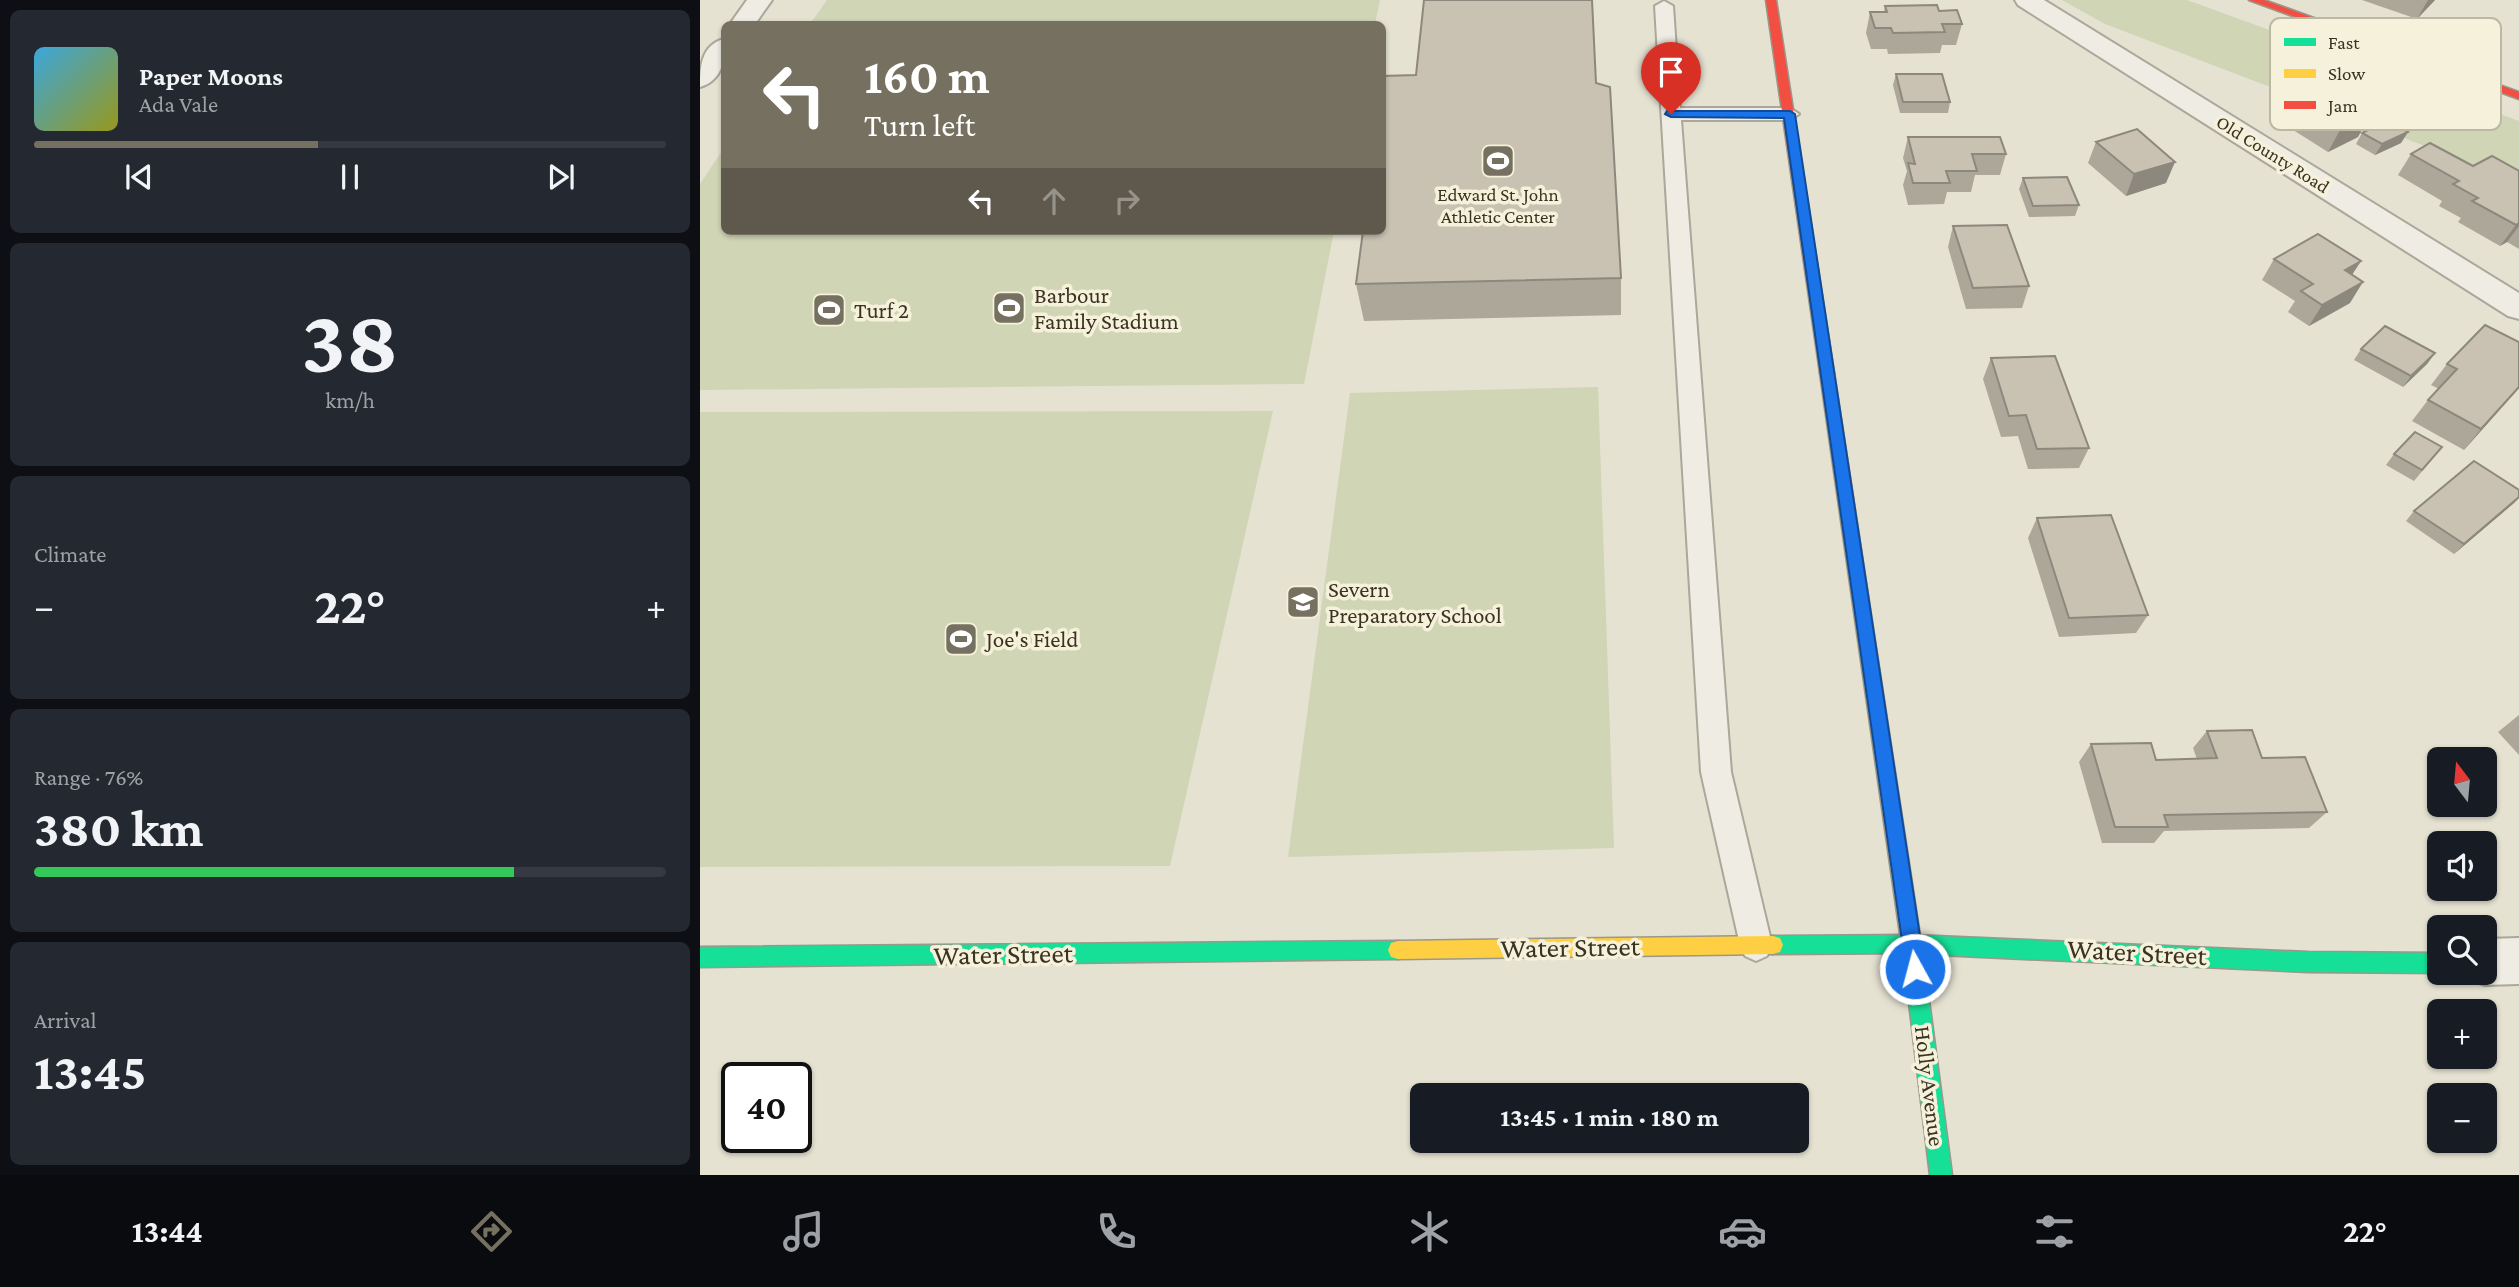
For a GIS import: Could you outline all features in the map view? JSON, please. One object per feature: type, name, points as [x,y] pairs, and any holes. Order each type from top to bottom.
[{"type":"street","points":[[744,21],[760,0]]},
{"type":"street","name":"Holly Avenue","points":[[1771,0],[1912,944],[1941,1175]]},
{"type":"street","name":"Old County Road","points":[[2027,0],[2519,308]]},
{"type":"street","points":[[2254,0],[2304,18]]},
{"type":"street","points":[[700,79],[721,51]]},
{"type":"street","points":[[2501,89],[2519,96]]},
{"type":"street","name":"Water Street","points":[[700,957],[1912,944],[2061,948],[2341,964],[2427,963]]},
{"type":"lane","points":[[1664,6],[1716,772],[1756,945]]},
{"type":"lane","points":[[1671,114],[1790,114]]},
{"type":"green space","points":[[827,0],[1380,0],[1376,21],[812,21]]},
{"type":"green space","points":[[2062,0],[2187,0],[2270,30],[2270,87],[2105,24]]},
{"type":"green space","points":[[2501,114],[2519,121],[2519,182],[2383,130],[2501,130]]},
{"type":"green space","name":"Barbour Family Stadium","points":[[721,152],[721,235],[1333,235],[1304,384],[700,390],[700,184]]},
{"type":"green space","points":[[1598,387],[1614,848],[1288,857],[1350,393]]},
{"type":"green space","name":"Joe's Field","points":[[1273,411],[1170,866],[700,867],[700,412]]},
{"type":"building","name":"Edward St. John Athletic Center","points":[[1424,0],[1592,0],[1596,83],[1610,87],[1621,278],[1356,284],[1362,235],[1386,235],[1386,76],[1416,75]]},
{"type":"building","points":[[1937,5],[1939,11],[1957,10],[1962,24],[1942,24],[1945,32],[1893,33],[1891,28],[1875,28],[1870,12],[1887,12],[1885,6]]},
{"type":"building","points":[[1896,74],[1942,74],[1950,102],[1903,102]]},
{"type":"building","points":[[2137,129],[2175,162],[2134,174],[2096,142]]},
{"type":"building","points":[[2368,130],[2408,132],[2382,144],[2362,133]]},
{"type":"building","points":[[1908,137],[2000,137],[2006,154],[1972,154],[1977,171],[1946,171],[1950,183],[1913,183],[1908,163],[1915,164]]},
{"type":"building","points":[[2430,143],[2473,166],[2492,156],[2519,171],[2519,223],[2516,225],[2472,201],[2478,198],[2453,184],[2459,181],[2411,154]]},
{"type":"building","points":[[2067,177],[2079,205],[2033,206],[2023,178]]},
{"type":"building","points":[[2007,225],[2029,286],[1973,288],[1953,226]]},
{"type":"building","points":[[2318,234],[2361,261],[2345,270],[2363,282],[2322,305],[2301,291],[2313,284],[2274,259]]},
{"type":"building","points":[[2485,325],[2519,342],[2519,387],[2481,429],[2428,400],[2457,369],[2447,364]]},
{"type":"building","points":[[2385,326],[2435,353],[2411,376],[2361,349]]},
{"type":"building","points":[[2055,356],[2089,448],[2037,449],[2026,415],[2009,416],[1991,358]]},
{"type":"building","points":[[2415,432],[2442,447],[2422,470],[2394,454]]},
{"type":"building","points":[[2474,461],[2519,490],[2519,497],[2464,544],[2414,511]]},
{"type":"building","points":[[2111,515],[2148,615],[2069,618],[2037,518]]},
{"type":"building","points":[[2252,730],[2262,758],[2305,757],[2327,812],[2164,815],[2168,827],[2115,827],[2091,744],[2151,743],[2156,760],[2217,758],[2207,731]]},
{"type":"traffic: fast","points":[[1773,945],[1912,944],[2308,962],[2427,963]]},
{"type":"traffic: fast","points":[[700,957],[1398,950]]},
{"type":"traffic: fast","points":[[1914,962],[1941,1175]]},
{"type":"traffic: slow","points":[[1827,373],[1914,962]]},
{"type":"traffic: slow","points":[[1398,950],[1773,945]]},
{"type":"traffic: jam","points":[[1771,0],[1827,373]]},
{"type":"traffic: jam","points":[[2254,0],[2304,18]]},
{"type":"traffic: jam","points":[[2501,89],[2519,96]]},
{"type":"place","name":"Edward St. John Athletic Center","points":[[1498,161]]},
{"type":"place","name":"Barbour Family Stadium","points":[[1009,308]]},
{"type":"place","name":"Turf 2","points":[[829,310]]},
{"type":"place","name":"Severn Preparatory School","points":[[1303,602]]},
{"type":"place","name":"Joe's Field","points":[[961,639]]},
{"type":"route","points":[[1671,114],[1790,114],[1915,969]]}]
